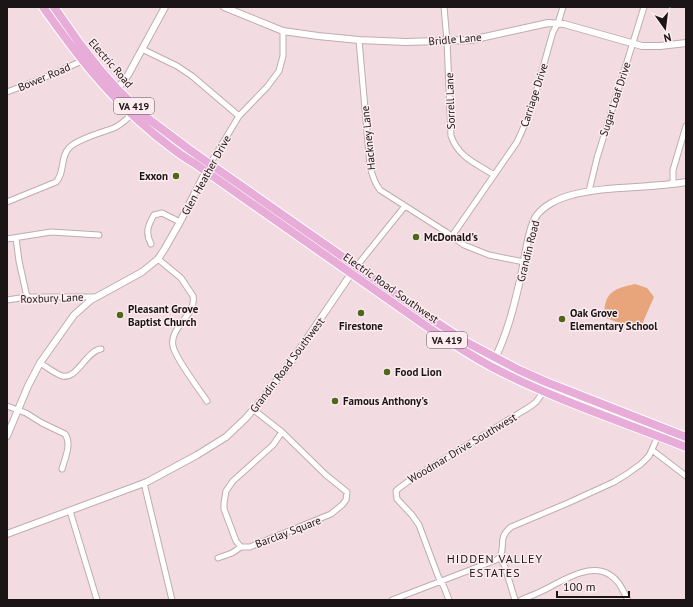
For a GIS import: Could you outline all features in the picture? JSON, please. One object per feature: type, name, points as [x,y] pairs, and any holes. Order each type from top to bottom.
[{"type":"main road","name":"Electric Road","points":[[43,7],[82,61],[115,92],[157,125],[236,182]]},
{"type":"main road","name":"Electric Road","points":[[54,7],[131,115],[172,149],[205,171]]},
{"type":"main road","name":"Electric Road Southwest","points":[[205,171],[351,274],[464,351],[491,366],[544,391],[686,446]]},
{"type":"main road","name":"Electric Road Southwest","points":[[236,182],[356,267],[468,343],[546,382],[686,437]]},
{"type":"street","points":[[115,92],[142,49],[164,7]]},
{"type":"street","name":"Bridle Lane","points":[[224,7],[283,31],[359,40],[406,42],[471,40],[538,24],[558,23],[642,46],[660,46],[686,43]]},
{"type":"street","name":"Sorrell Lane","points":[[444,7],[448,41],[451,136],[455,147],[462,154],[494,175]]},
{"type":"street","name":"Carriage Drive","points":[[452,236],[517,142],[525,126],[532,109],[553,32],[558,23],[563,7]]},
{"type":"street","name":"Sugar Loaf Drive","points":[[589,191],[596,158],[644,7]]},
{"type":"street","name":"Glen Heather Drive","points":[[7,436],[40,363],[74,315],[97,297],[142,272],[158,259],[180,222],[205,171],[239,116],[268,87],[279,72],[283,56],[283,31]]},
{"type":"street","name":"Hackney Lane","points":[[359,40],[372,176],[375,184],[380,190],[452,236],[464,246],[489,255],[524,262]]},
{"type":"street","points":[[142,49],[177,66],[192,76],[239,116]]},
{"type":"street","name":"Bower Road","points":[[7,92],[82,61]]},
{"type":"street","points":[[7,202],[56,182],[59,178],[64,157],[69,148],[77,142],[120,124],[131,115]]},
{"type":"street","points":[[672,184],[673,170],[686,126]]},
{"type":"street","name":"Grandin Road","points":[[491,366],[504,338],[536,216],[554,202],[567,196],[589,191],[686,182]]},
{"type":"street","points":[[356,267],[405,206]]},
{"type":"street","points":[[151,244],[148,239],[147,230],[154,215],[162,213],[180,222]]},
{"type":"street","points":[[7,239],[61,231],[99,235]]},
{"type":"street","points":[[16,238],[19,261],[27,296]]},
{"type":"street","points":[[158,259],[181,278],[193,296],[194,303],[192,308],[175,334],[172,344],[176,355],[208,401]]},
{"type":"street","name":"Grandin Road Southwest","points":[[7,534],[144,483],[213,446],[234,430],[254,410],[289,365],[356,267]]},
{"type":"street","name":"Roxbury Lane","points":[[7,300],[27,296],[97,297]]},
{"type":"street","points":[[40,363],[61,376],[69,376],[75,372],[92,352],[101,349]]},
{"type":"street","name":"Woodmar Drive Southwest","points":[[441,581],[418,525],[412,515],[396,497],[396,492],[398,489],[531,406],[544,391]]},
{"type":"street","points":[[7,406],[65,434],[68,447],[62,469]]},
{"type":"street","points":[[241,547],[236,541],[224,509],[224,497],[226,491],[233,481],[272,445],[282,432],[254,410]]},
{"type":"street","points":[[515,600],[505,567],[500,557],[502,537],[506,531],[511,527],[614,482],[641,464],[652,450],[658,436],[651,422]]},
{"type":"street","name":"Barclay Square","points":[[218,558],[232,553],[241,547],[250,546],[324,518],[336,511],[346,500],[346,492],[326,475],[282,432]]},
{"type":"street","points":[[652,450],[686,476]]},
{"type":"street","points":[[144,483],[172,600]]},
{"type":"street","points":[[70,511],[97,600]]},
{"type":"street","points":[[392,600],[496,560],[500,557]]},
{"type":"street","points":[[521,600],[575,575],[589,571],[604,572],[613,577],[620,584],[628,600]]},
{"type":"street","points":[[441,581],[449,600]]},
{"type":"shaded area","points":[[635,284],[647,288],[654,297],[639,331],[604,317],[606,302],[611,293]]},
{"type":"place","name":"Exxon","points":[[176,176]]},
{"type":"place","name":"McDonald's","points":[[416,237]]},
{"type":"place","name":"Firestone","points":[[361,313]]},
{"type":"place","name":"Pleasant Grove Baptist Church","points":[[120,315]]},
{"type":"place","name":"Oak Grove Elementary School","points":[[562,319]]},
{"type":"place","name":"Food Lion","points":[[387,372]]},
{"type":"place","name":"Famous Anthony's","points":[[335,401]]},
{"type":"district","name":"HIDDEN VALLEY ESTATES","points":[[495,566]]}]
